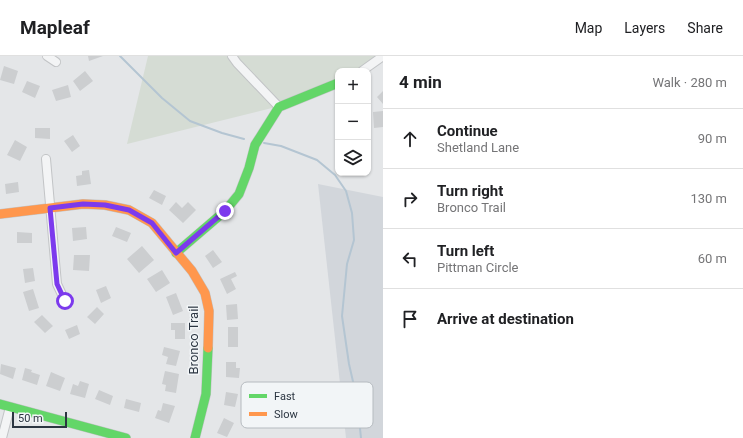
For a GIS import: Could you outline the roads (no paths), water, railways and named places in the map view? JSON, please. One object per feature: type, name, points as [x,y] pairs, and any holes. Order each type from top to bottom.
[{"type":"street","points":[[47,56],[56,62]]},
{"type":"street","points":[[232,56],[279,107]]},
{"type":"street","points":[[366,68],[383,56]]},
{"type":"street","points":[[176,253],[225,211],[239,194],[249,168],[255,145],[279,107],[335,85]]},
{"type":"street","points":[[46,159],[57,284],[65,301]]},
{"type":"street","name":"Bronco Trail","points":[[0,214],[83,204],[105,205],[129,210],[152,223],[192,271],[205,293],[209,311],[206,394],[195,438]]},
{"type":"street","points":[[0,404],[126,438]]},
{"type":"street","points":[[2,438],[10,407]]},
{"type":"waterway","points":[[120,56],[162,98],[190,121],[222,133],[244,139]]},
{"type":"waterway","points":[[264,143],[281,146],[317,160],[335,175],[346,191],[352,213],[354,240],[347,264],[342,316],[353,382]]},
{"type":"waterway","points":[[360,428],[361,438]]}]
